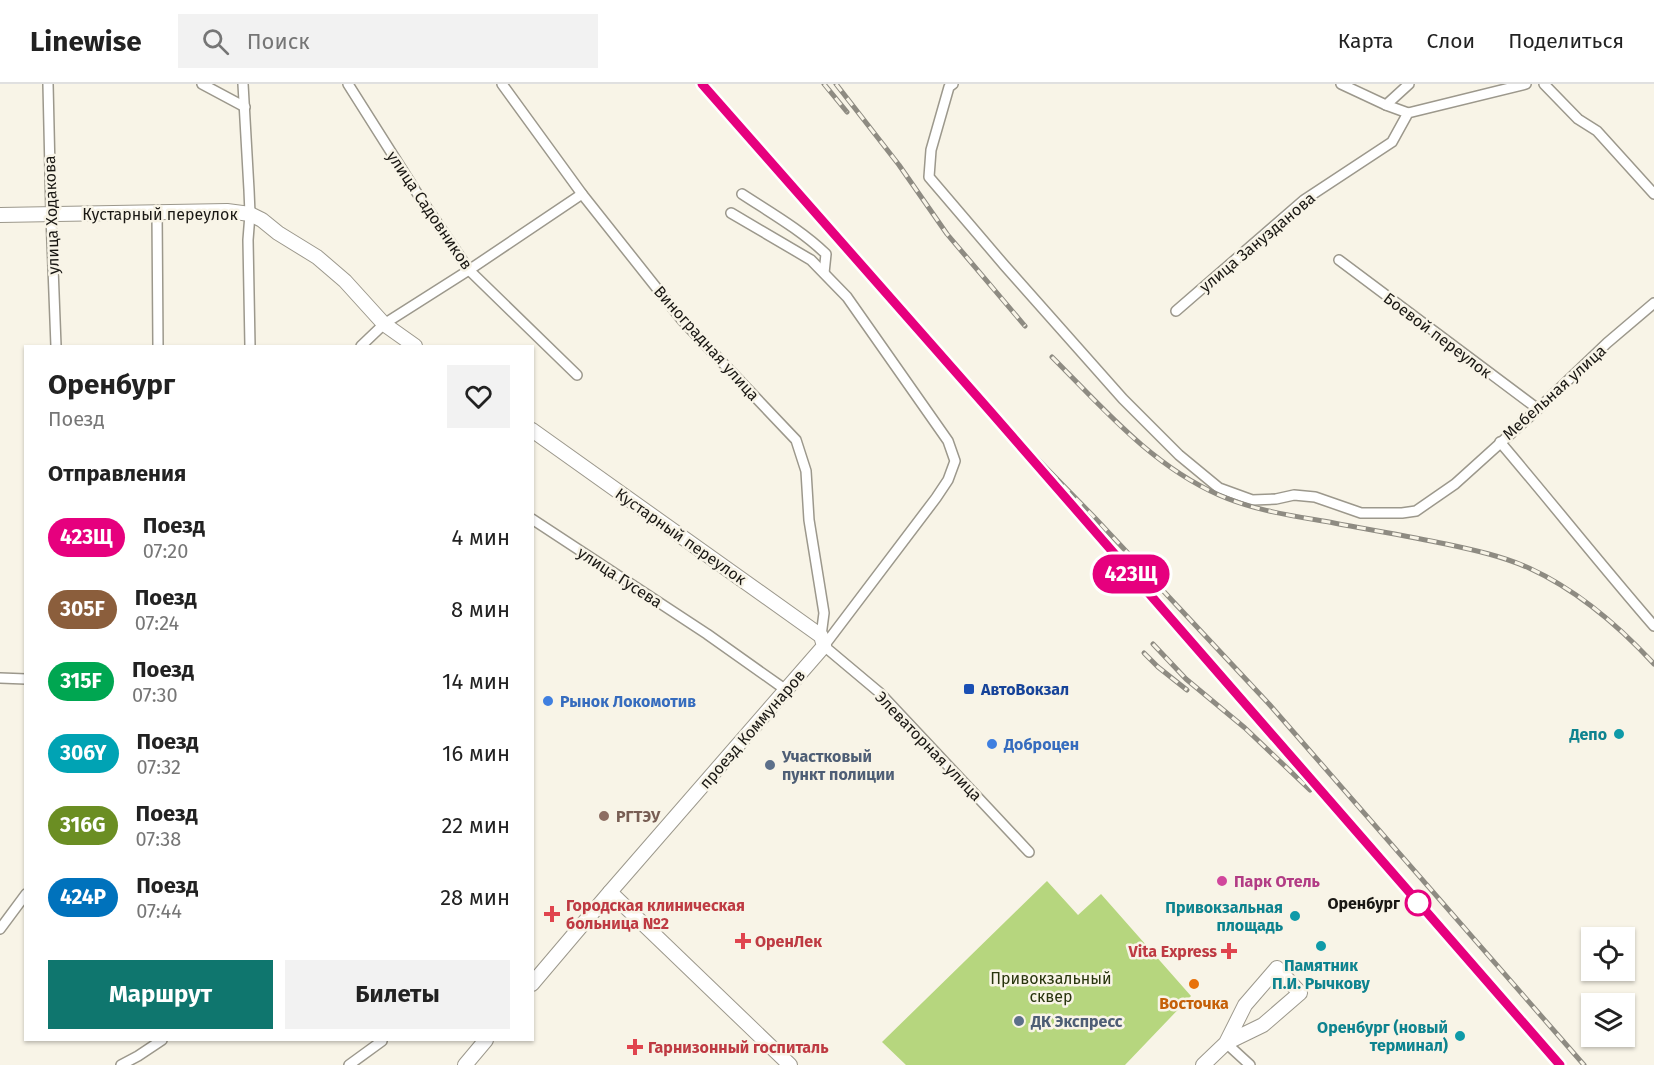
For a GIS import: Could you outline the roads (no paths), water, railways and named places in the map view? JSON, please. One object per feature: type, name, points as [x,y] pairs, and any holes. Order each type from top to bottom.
[{"type":"street","name":"улица Ходакова","points":[[48,84],[56,345]]},
{"type":"street","points":[[202,84],[244,107]]},
{"type":"street","points":[[243,84],[250,214],[248,240],[250,345]]},
{"type":"street","name":"улица Садовников","points":[[348,84],[469,270],[577,375]]},
{"type":"street","name":"Виноградная улица","points":[[501,84],[582,194],[682,320],[796,440],[806,471],[809,520],[824,613],[823,641]]},
{"type":"street","points":[[1341,84],[1408,113],[1526,84]]},
{"type":"street","points":[[1386,105],[1409,84]]},
{"type":"street","points":[[1544,84],[1578,119],[1597,131],[1654,194]]},
{"type":"street","name":"Мебельная улица","points":[[949,85],[931,150],[929,177],[1123,399],[1179,455],[1219,488],[1252,500],[1276,499],[1294,495],[1315,497],[1361,513],[1384,514],[1416,511],[1455,484],[1607,343],[1654,303]]},
{"type":"street","name":"улица Занузданова","points":[[1176,310],[1304,200],[1392,142],[1408,113]]},
{"type":"street","points":[[362,345],[384,324],[582,194]]},
{"type":"street","points":[[742,194],[791,225],[826,254],[824,273]]},
{"type":"street","name":"Кустарный переулок","points":[[0,215],[227,211],[250,214],[317,257],[345,281],[384,324],[415,345]]},
{"type":"street","points":[[157,212],[158,345]]},
{"type":"street","points":[[731,213],[811,260],[824,273]]},
{"type":"street","name":"Боевой переулок","points":[[1339,260],[1538,409]]},
{"type":"street","name":"проезд Коммунаров","points":[[534,982],[786,690],[948,480],[955,461],[948,441],[847,297],[824,273]]},
{"type":"street","name":"Кустарный переулок","points":[[534,431],[823,641]]},
{"type":"street","points":[[1500,442],[1654,626]]},
{"type":"street","name":"улица Гусева","points":[[534,520],[707,634],[786,690]]},
{"type":"street","name":"Элеваторная улица","points":[[823,641],[880,693],[1029,852]]},
{"type":"street","points":[[0,678],[24,679]]},
{"type":"street","points":[[610,892],[790,1065]]},
{"type":"street","points":[[0,929],[24,897]]},
{"type":"street","points":[[1203,1065],[1226,1043],[1263,1024],[1300,993],[1278,968],[1245,1005],[1226,1043]]},
{"type":"street","points":[[121,1065],[160,1041]]},
{"type":"street","points":[[349,1065],[382,1041]]},
{"type":"street","points":[[465,1065],[485,1041]]},
{"type":"street","points":[[1226,1043],[1250,1065]]},
{"type":"railway","points":[[702,84],[971,391],[1096,519],[1269,704],[1584,1065]]},
{"type":"railway","points":[[824,84],[847,112]]},
{"type":"railway","points":[[836,84],[899,165],[947,234],[1025,326]]},
{"type":"railway","points":[[1052,357],[1129,434],[1171,468],[1194,483],[1233,501],[1261,509],[1446,544],[1519,564],[1547,577],[1580,598],[1611,622],[1654,664]]},
{"type":"railway","points":[[1072,507],[1560,1065]]},
{"type":"railway","points":[[1153,644],[1186,679],[1245,728],[1310,790]]},
{"type":"railway","points":[[1144,653],[1187,690]]},
{"type":"train","name":"423Щ","points":[[702,84],[1560,1065]]},
{"type":"place","name":"АвтоВокзал","points":[[969,689]]},
{"type":"place","name":"Рынок Локомотив","points":[[548,701]]},
{"type":"place","name":"Депо","points":[[1619,734]]},
{"type":"place","name":"Доброцен","points":[[992,744]]},
{"type":"place","name":"Участковый пункт полиции","points":[[770,765]]},
{"type":"place","name":"РГТЭУ","points":[[604,816]]},
{"type":"place","name":"Парк Отель","points":[[1222,881]]},
{"type":"place","name":"Оренбург","points":[[1418,903]]},
{"type":"place","name":"Городская клиническая больница №2","points":[[552,914]]},
{"type":"place","name":"Привокзальная площадь","points":[[1295,916]]},
{"type":"place","name":"ОренЛек","points":[[743,941]]},
{"type":"place","name":"Памятник П.И. Рычкову","points":[[1321,946]]},
{"type":"place","name":"Vita Express","points":[[1229,951]]},
{"type":"place","name":"Восточка","points":[[1194,984]]},
{"type":"place","name":"ДК Экспресс","points":[[1019,1021]]},
{"type":"place","name":"Оренбург (новый терминал)","points":[[1460,1036]]},
{"type":"place","name":"Гарнизонный госпиталь","points":[[635,1047]]},
{"type":"park label","name":"Привокзальный сквер","points":[[1051,987]]}]
